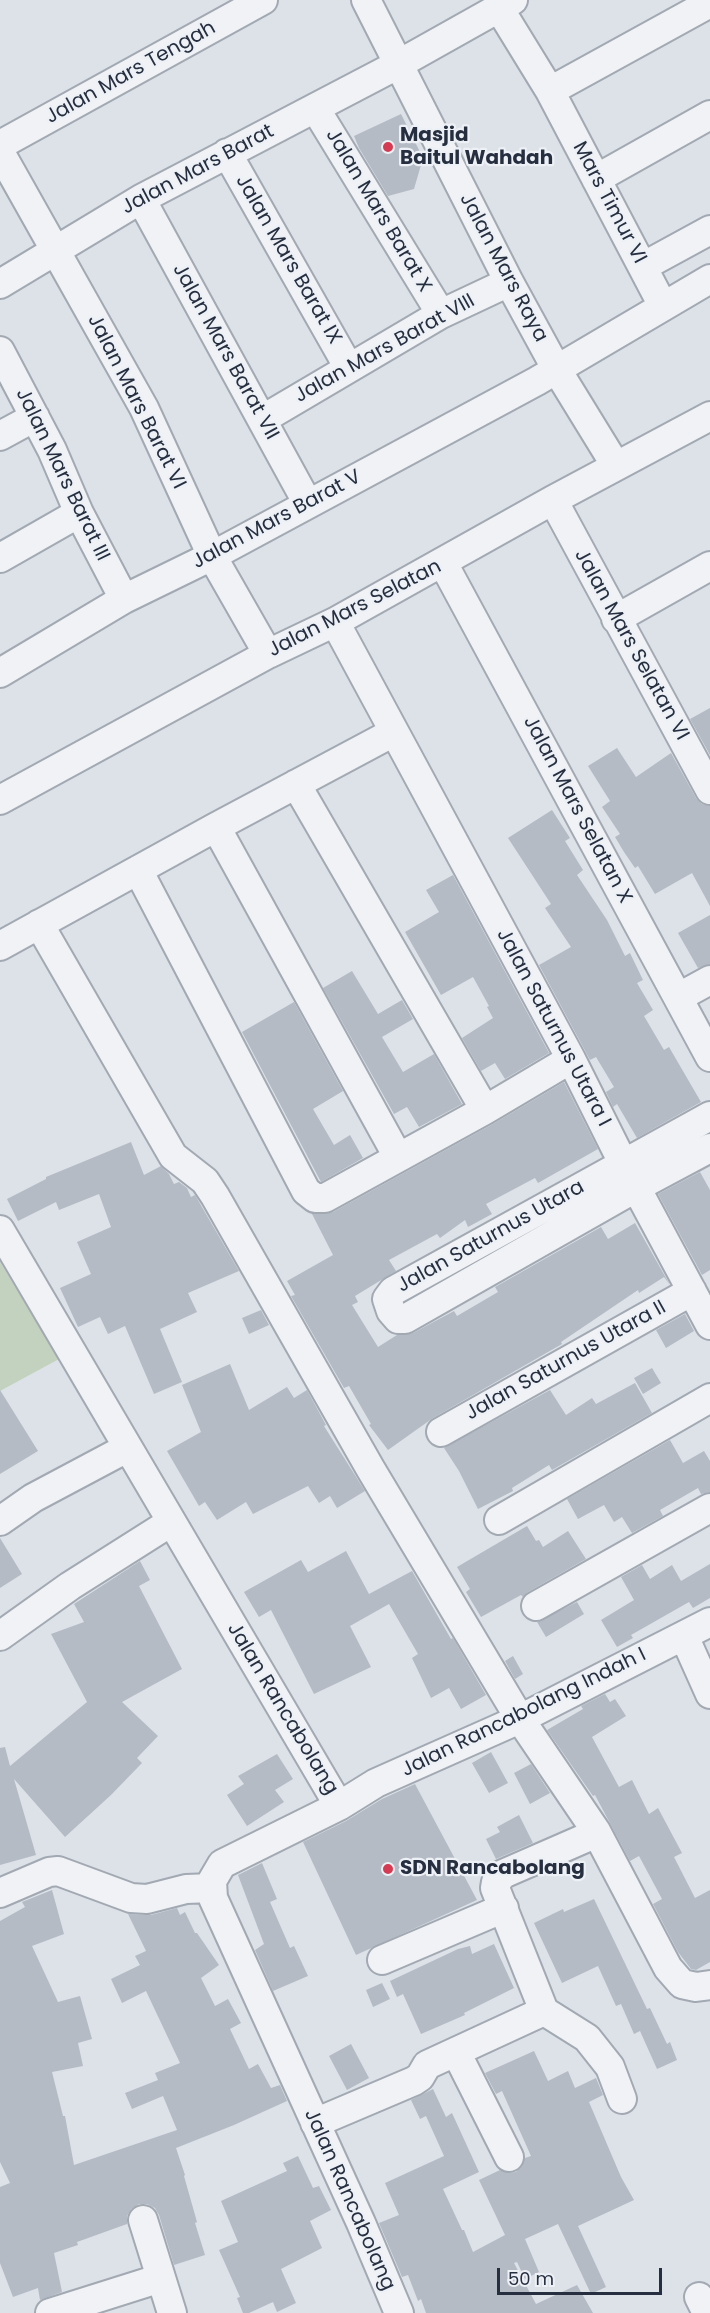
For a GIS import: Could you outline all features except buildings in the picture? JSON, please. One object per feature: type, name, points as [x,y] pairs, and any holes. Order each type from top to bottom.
[{"type":"street","name":"Jalan Mars Tengah","points":[[0,145],[263,0]]},
{"type":"street","name":"Jalan Mars Raya","points":[[366,0],[509,282],[557,370],[616,466]]},
{"type":"street","points":[[550,91],[710,3]]},
{"type":"street","name":"Jalan Mars Barat","points":[[0,284],[141,199],[399,64],[506,4]]},
{"type":"street","name":"Mars Timur VI","points":[[506,4],[663,306]]},
{"type":"street","name":"Jalan Mars Barat X","points":[[315,108],[441,314]]},
{"type":"street","points":[[596,179],[710,115]]},
{"type":"street","name":"Jalan Mars Barat VI","points":[[0,152],[144,408],[212,556],[268,654]]},
{"type":"street","name":"Jalan Mars Barat IX","points":[[226,153],[349,368]]},
{"type":"street","name":"Jalan Mars Barat VII","points":[[141,199],[308,504]]},
{"type":"street","points":[[644,266],[710,230]]},
{"type":"street","name":"Jalan Mars Barat V","points":[[0,673],[124,599],[212,556],[557,370],[710,279]]},
{"type":"street","name":"Jalan Mars Barat VIII","points":[[262,419],[441,314],[509,282]]},
{"type":"street","name":"Jalan Mars Barat III","points":[[0,351],[9,392],[34,417],[52,450],[79,513],[124,599]]},
{"type":"street","name":"Jalan Mars Selatan","points":[[0,800],[268,654],[335,622],[553,500],[710,416]]},
{"type":"street","points":[[0,436],[34,417]]},
{"type":"street","name":"Jalan Mars Selatan VI","points":[[553,500],[710,790]]},
{"type":"street","points":[[0,558],[79,513]]},
{"type":"street","name":"Jalan Mars Selatan X","points":[[443,563],[710,1057]]},
{"type":"street","points":[[616,619],[706,577]]},
{"type":"street","name":"Jalan Saturnus Utara I","points":[[335,622],[571,1059],[710,1324]]},
{"type":"street","points":[[0,946],[394,732]]},
{"type":"street","points":[[296,784],[485,1110]]},
{"type":"street","points":[[216,827],[398,1157]]},
{"type":"street","points":[[138,870],[306,1191],[315,1198],[325,1198],[485,1110],[571,1059]]},
{"type":"street","points":[[39,924],[173,1156],[205,1181],[215,1196],[364,1458],[520,1719],[597,1833],[668,1968],[682,1984],[696,1987],[710,1984]]},
{"type":"street","points":[[679,998],[710,980]]},
{"type":"street","name":"Jalan Saturnus Utara","points":[[710,1116],[630,1175],[405,1318],[398,1319],[391,1311],[387,1299],[389,1293],[630,1175],[710,1148]]},
{"type":"street","name":"Jalan Rancabolang","points":[[0,1230],[339,1806],[222,1864],[212,1881],[213,1898],[361,2223],[399,2313]]},
{"type":"street","name":"Jalan Saturnus Utara II","points":[[441,1432],[692,1291]]},
{"type":"street","points":[[499,1520],[710,1398]]},
{"type":"street","points":[[0,1521],[33,1498],[127,1448]]},
{"type":"street","points":[[536,1605],[710,1508]]},
{"type":"street","points":[[0,1636],[70,1586],[171,1522]]},
{"type":"street","name":"Jalan Rancabolang Indah I","points":[[339,1806],[376,1783],[520,1719],[710,1622]]},
{"type":"street","points":[[684,1636],[710,1694]]},
{"type":"street","points":[[597,1833],[502,1874],[495,1888],[544,2011],[587,2038],[610,2067],[622,2099]]},
{"type":"street","points":[[0,1893],[49,1872],[58,1871],[123,1896],[147,1899],[186,1889],[212,1888]]},
{"type":"street","points":[[382,1960],[504,1908]]},
{"type":"street","points":[[312,2117],[414,2081],[420,2077],[427,2065],[544,2011]]},
{"type":"street","points":[[456,2052],[509,2157]]},
{"type":"street","points":[[143,2220],[172,2313]]},
{"type":"street","points":[[50,2313],[161,2278]]},
{"type":"green space","points":[[0,1262],[59,1359],[0,1391]]},
{"type":"place","name":"Masjid Baitul Wahdah","points":[[388,147]]},
{"type":"place","name":"SDN Rancabolang","points":[[388,1869]]}]
